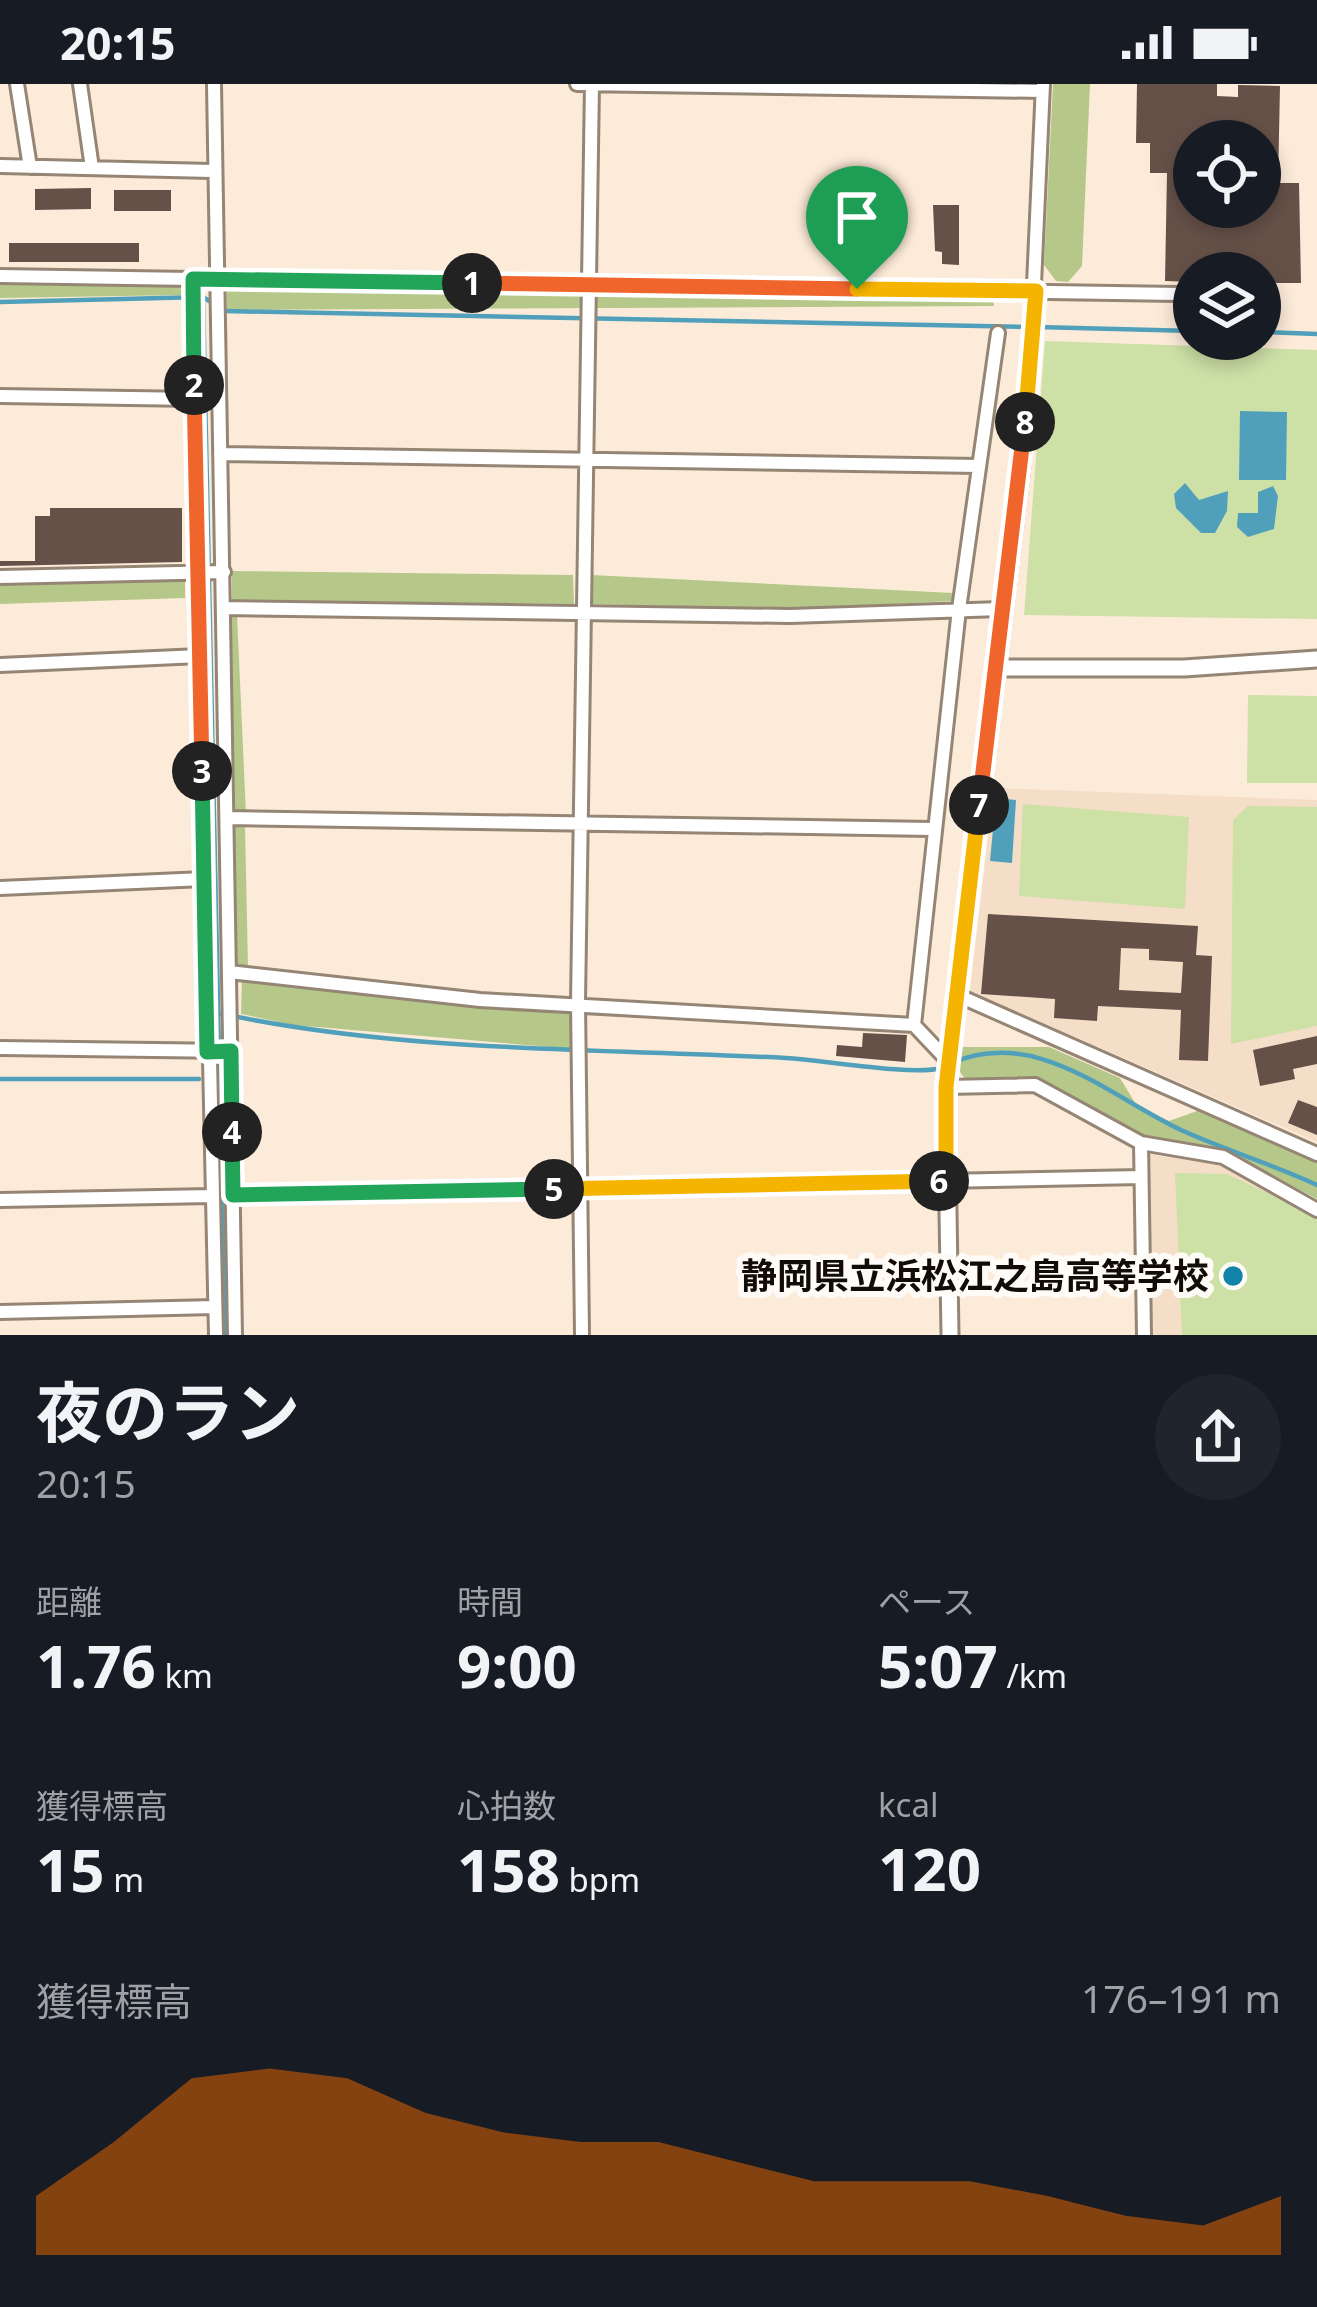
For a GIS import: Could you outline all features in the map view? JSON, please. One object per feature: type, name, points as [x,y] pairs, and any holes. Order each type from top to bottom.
[{"type":"street","points":[[17,84],[30,167]]},
{"type":"street","points":[[80,84],[92,168]]},
{"type":"street","points":[[214,84],[229,972],[219,1051],[212,1196],[216,1335]]},
{"type":"street","points":[[577,84],[1042,87],[1032,328],[998,668],[946,1087],[950,1335]]},
{"type":"street","points":[[582,1335],[578,1002],[592,84]]},
{"type":"street","points":[[0,166],[212,171]]},
{"type":"street","points":[[0,276],[1173,295]]},
{"type":"street","points":[[193,279],[204,879],[233,1195],[235,1335]]},
{"type":"street","points":[[914,1025],[932,830],[998,333]]},
{"type":"street","points":[[0,396],[195,399]]},
{"type":"street","points":[[220,454],[978,466]]},
{"type":"street","points":[[0,577],[224,572]]},
{"type":"street","points":[[225,608],[790,616],[1001,609]]},
{"type":"street","points":[[0,665],[200,656]]},
{"type":"street","points":[[998,668],[1184,668],[1317,659]]},
{"type":"street","points":[[228,818],[932,830]]},
{"type":"street","points":[[0,888],[204,879]]},
{"type":"street","points":[[229,972],[480,1000],[578,1002],[914,1025],[950,1063]]},
{"type":"street","points":[[957,995],[1317,1154]]},
{"type":"street","points":[[0,1048],[219,1051]]},
{"type":"street","points":[[946,1087],[1035,1084],[1141,1143],[1223,1157],[1317,1210]]},
{"type":"street","points":[[1141,1143],[1144,1335]]},
{"type":"street","points":[[233,1195],[1141,1177]]},
{"type":"street","points":[[0,1200],[212,1196]]},
{"type":"street","points":[[0,1312],[215,1307]]},
{"type":"shaded area","points":[[994,788],[1317,800],[1317,1142],[970,991]]},
{"type":"shaded area","name":"静岡県立浜松江之島高等学校","points":[[1147,1154],[1223,1165],[1317,1216],[1317,1335],[1150,1335]]},
{"type":"green space","points":[[1053,84],[1090,84],[1082,266],[1068,282],[1056,281],[1044,265]]},
{"type":"green space","points":[[0,283],[183,283],[184,295],[0,298]]},
{"type":"green space","points":[[226,287],[993,300],[994,306],[227,310]]},
{"type":"green space","points":[[1045,341],[1173,345],[1173,360],[1281,360],[1281,349],[1317,350],[1317,619],[1024,615]]},
{"type":"green space","points":[[232,571],[573,575],[574,604],[232,600]]},
{"type":"green space","points":[[591,575],[953,593],[952,601],[789,609],[590,604]]},
{"type":"green space","points":[[185,580],[185,598],[0,604],[0,583]]},
{"type":"green space","points":[[230,615],[237,615],[246,815],[232,809]]},
{"type":"green space","points":[[1248,695],[1317,696],[1317,783],[1247,783]]},
{"type":"green space","points":[[1023,804],[1189,817],[1185,909],[1019,896]]},
{"type":"green space","points":[[1248,806],[1317,807],[1317,1026],[1231,1044],[1233,820]]},
{"type":"green space","points":[[231,827],[245,827],[248,967],[233,967]]},
{"type":"green space","points":[[242,978],[573,1011],[573,1049],[294,1025],[241,1014]]},
{"type":"green space","points":[[963,1047],[1049,1047],[1120,1078],[1137,1106],[1169,1121],[1200,1110],[1317,1163],[1317,1199],[1225,1151],[1150,1139],[1040,1078],[965,1079],[958,1069]]},
{"type":"green space","name":"静岡県立浜松江之島高等学校","points":[[1175,1173],[1227,1174],[1317,1216],[1317,1335],[1182,1335]]},
{"type":"water","points":[[1240,411],[1287,412],[1286,480],[1239,480]]},
{"type":"water","points":[[1185,483],[1199,500],[1228,491],[1227,511],[1215,533],[1201,533],[1176,508],[1174,494]]},
{"type":"water","points":[[1273,486],[1278,496],[1274,529],[1248,537],[1237,527],[1238,513],[1258,513],[1258,492]]},
{"type":"water","points":[[996,798],[1016,800],[1012,863],[990,861]]},
{"type":"building","points":[[1137,84],[1217,84],[1217,96],[1238,97],[1238,85],[1280,86],[1279,120],[1173,120],[1173,228],[1281,228],[1281,183],[1299,183],[1301,283],[1281,283],[1281,252],[1173,252],[1173,281],[1165,281],[1167,173],[1150,173],[1150,143],[1136,143]]},
{"type":"building","points":[[91,188],[91,209],[35,210],[35,189]]},
{"type":"building","points":[[114,190],[171,190],[171,211],[114,211]]},
{"type":"building","points":[[933,205],[959,205],[959,265],[942,264],[942,252],[935,251]]},
{"type":"building","points":[[9,243],[139,243],[139,262],[9,262]]},
{"type":"building","points":[[50,508],[182,508],[182,562],[0,566],[0,561],[35,561],[35,516],[50,516]]},
{"type":"building","points":[[988,914],[1198,926],[1196,955],[1212,956],[1208,1061],[1179,1060],[1181,1010],[1098,1006],[1097,1021],[1054,1018],[1055,999],[981,994]],"holes":[[[1121,948],[1149,949],[1149,960],[1183,962],[1181,993],[1119,990]]]},
{"type":"building","points":[[863,1033],[907,1035],[905,1062],[836,1056],[837,1045],[862,1047]]},
{"type":"building","points":[[1317,1036],[1317,1064],[1293,1069],[1295,1079],[1260,1086],[1253,1050]]},
{"type":"building","points":[[1298,1100],[1317,1107],[1317,1135],[1288,1123]]},
{"type":"waterway","points":[[203,297],[225,1335]]},
{"type":"waterway","points":[[0,302],[203,297],[214,304]]},
{"type":"waterway","points":[[223,311],[1026,327]]},
{"type":"waterway","points":[[1037,327],[1173,330]]},
{"type":"waterway","points":[[1281,333],[1317,334]]},
{"type":"waterway","points":[[218,1013],[359,1036],[430,1042],[786,1058],[910,1070],[942,1068]]},
{"type":"waterway","points":[[952,1063],[983,1054],[1043,1059],[1181,1130],[1317,1185]]},
{"type":"waterway","points":[[0,1079],[199,1079]]},
{"type":"place","name":"静岡県立浜松江之島高等学校","points":[[1233,1276]]},
{"type":"route","points":[[193,279],[857,289],[1036,291],[1021,467],[946,1087],[946,1181],[233,1195],[231,1051],[207,1052],[193,279]]}]
